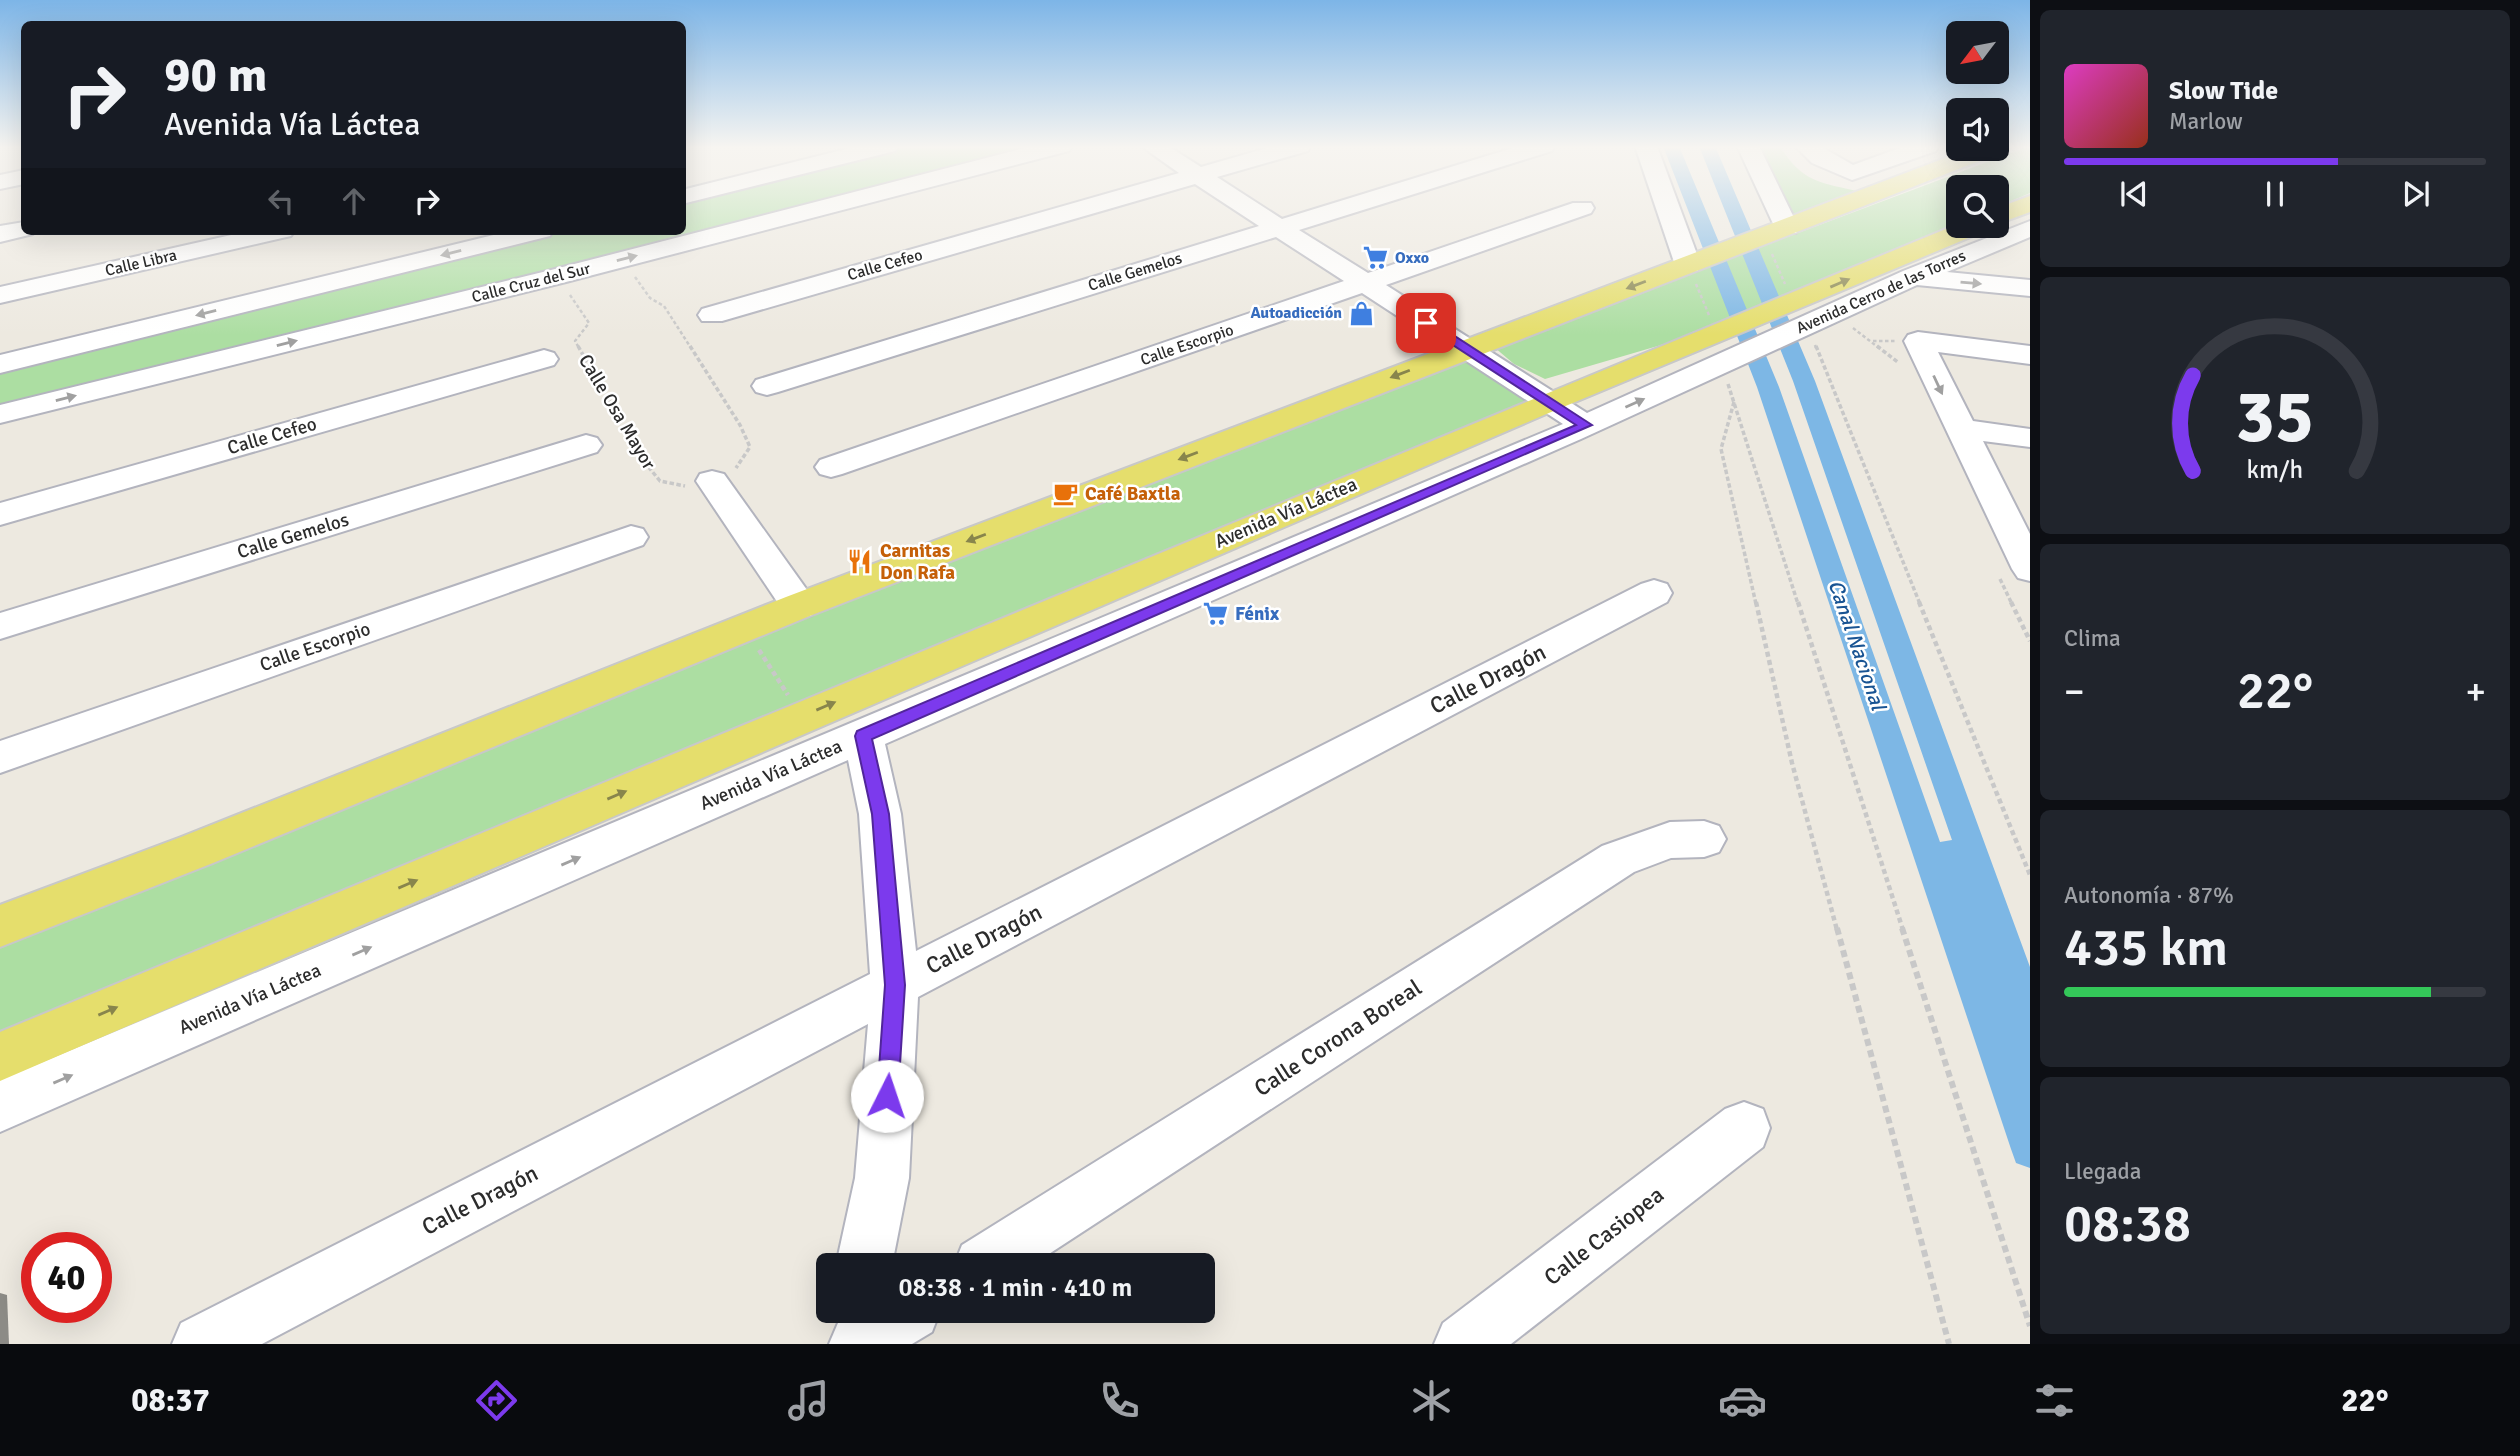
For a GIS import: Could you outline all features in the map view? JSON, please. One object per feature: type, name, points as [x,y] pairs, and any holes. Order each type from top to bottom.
[{"type":"main road","points":[[0,926],[197,850],[799,606],[1836,209]]},
{"type":"main road","name":"Avenida Cerro de las Torres","points":[[1792,317],[1952,238]]},
{"type":"main road","name":"Avenida Vía Láctea","points":[[0,1057],[1549,402],[1726,358]]},
{"type":"street","name":"Calle Cruz del Sur","points":[[0,414],[820,209]]},
{"type":"street","name":"Calle Cefeo","points":[[712,314],[1083,209]]},
{"type":"street","points":[[1249,209],[1586,425]]},
{"type":"street","name":"Calle Gemelos","points":[[767,386],[1341,209]]},
{"type":"street","name":"Calle Escorpio","points":[[831,467],[1580,209]]},
{"type":"street","points":[[1672,209],[1694,263]]},
{"type":"street","points":[[1778,209],[1787,228]]},
{"type":"street","name":"Avenida Cerro de las Torres","points":[[1726,358],[1792,317],[1912,277],[2030,228]]},
{"type":"street","points":[[0,234],[21,230]]},
{"type":"street","name":"Calle Libra","points":[[0,295],[264,235]]},
{"type":"street","points":[[0,364],[525,235]]},
{"type":"street","points":[[1912,277],[2030,288]]},
{"type":"street","points":[[2028,561],[1959,429],[1918,341],[2030,355]]},
{"type":"street","name":"Avenida Vía Láctea","points":[[0,1106],[1586,425],[1726,358]]},
{"type":"street","name":"Calle Cefeo","points":[[0,514],[544,359]]},
{"type":"street","points":[[1959,429],[2030,438]]},
{"type":"street","name":"Calle Gemelos","points":[[0,626],[586,445]]},
{"type":"street","points":[[712,481],[799,606]]},
{"type":"street","name":"Calle Escorpio","points":[[0,757],[631,537]]},
{"type":"street","name":"Calle Dragón","points":[[202,1344],[1654,593]]},
{"type":"street","points":[[863,736],[880,814],[895,985],[882,1178],[866,1253]]},
{"type":"street","name":"Calle Corona Boreal","points":[[1001,1253],[1618,859],[1670,840],[1704,839]]},
{"type":"street","name":"Calle Casiopea","points":[[1464,1344],[1744,1128]]},
{"type":"street","points":[[847,1344],[851,1323]]},
{"type":"street","points":[[859,1344],[892,1323]]},
{"type":"path","points":[[1760,238],[2030,875]]},
{"type":"path","points":[[623,260],[650,298],[664,306],[669,313],[740,425],[750,447],[736,469],[712,481]]},
{"type":"path","points":[[1694,263],[2030,1326]]},
{"type":"path","name":"Calle Osa Mayor","points":[[557,276],[589,323],[575,341],[642,459],[660,481],[683,486],[712,481]]},
{"type":"path","points":[[1726,358],[1721,449],[1786,736],[1949,1344]]},
{"type":"path","points":[[745,628],[802,717]]},
{"type":"green space","points":[[686,209],[806,209],[0,411],[0,368],[534,235],[686,235]]},
{"type":"green space","points":[[1790,209],[1817,209],[1795,217]]},
{"type":"green space","points":[[1863,209],[1946,209],[1946,228],[1668,343],[1545,379],[1514,364],[1494,347]]},
{"type":"green space","points":[[1460,354],[1530,400],[0,1039],[0,932]]},
{"type":"waterway","name":"Canal Nacional","points":[[1696,209],[1768,387],[2030,1149]]},
{"type":"waterway","name":"Canal Nacional","points":[[1733,209],[1804,381],[2030,1016]]},
{"type":"waterway","name":"Canal Nacional","points":[[1949,853],[2030,1085]]},
{"type":"place","name":"Oxxo","points":[[1375,258]]},
{"type":"place","name":"Autoadicción","points":[[1362,313]]},
{"type":"place","name":"Café Baxtla","points":[[1065,494]]},
{"type":"place","name":"Carnitas Don Rafa","points":[[860,562]]},
{"type":"place","name":"Fénix","points":[[1215,614]]},
{"type":"route","points":[[887,1096],[895,985],[880,814],[863,736],[1586,425],[1426,323]]}]
